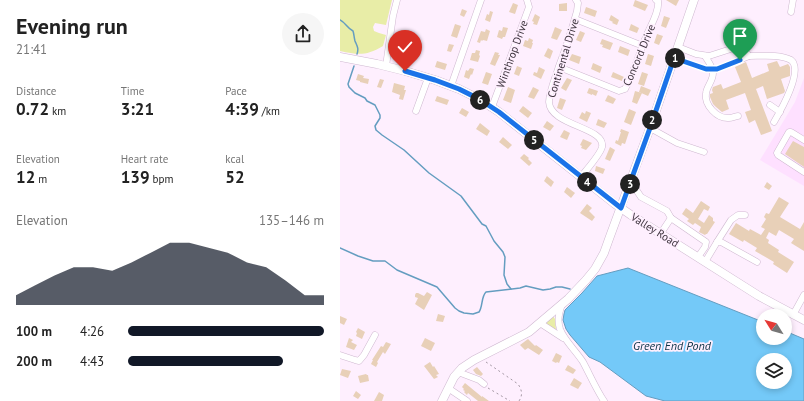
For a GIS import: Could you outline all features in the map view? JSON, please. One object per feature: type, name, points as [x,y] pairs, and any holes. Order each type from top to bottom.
[{"type":"main road","points":[[442,401],[448,388],[462,368],[474,360],[529,332],[562,304],[595,269],[604,253],[621,208],[694,0]]},
{"type":"main road","name":"Valley Road","points":[[340,57],[386,66],[428,78],[451,86],[479,99],[523,131],[621,208],[759,296],[804,320]]},
{"type":"street","points":[[386,66],[393,16],[397,0]]},
{"type":"street","points":[[451,86],[482,0]]},
{"type":"street","name":"Winthrop Drive","points":[[492,108],[529,7],[527,0]]},
{"type":"street","name":"Continental Drive","points":[[576,0],[578,3],[575,19],[552,86],[549,101],[551,109],[559,118],[592,133],[602,142],[600,152],[581,177]]},
{"type":"street","name":"Concord Drive","points":[[559,67],[620,91],[625,89],[635,68],[658,8],[659,4],[656,0]]},
{"type":"street","points":[[791,12],[793,0]]},
{"type":"street","points":[[575,19],[643,46]]},
{"type":"street","points":[[678,47],[705,56],[737,47],[744,49],[748,56]]},
{"type":"street","points":[[705,56],[713,69],[712,79],[705,98],[712,110],[723,118],[738,116]]},
{"type":"street","points":[[674,58],[706,69],[717,69],[748,56],[777,56],[791,59],[798,65],[798,77],[788,100],[774,122]]},
{"type":"street","points":[[416,111],[428,78]]},
{"type":"street","points":[[770,105],[780,112]]},
{"type":"street","points":[[650,128],[678,142],[704,152]]},
{"type":"street","points":[[804,140],[789,132],[777,153],[804,172]]},
{"type":"street","points":[[629,186],[637,191],[641,197],[667,212],[671,218],[706,242],[702,259]]},
{"type":"street","points":[[702,259],[717,242],[731,220],[738,215],[745,215]]},
{"type":"street","points":[[660,233],[671,218]]},
{"type":"street","points":[[717,242],[721,242],[757,262]]},
{"type":"street","points":[[793,315],[804,294]]},
{"type":"street","points":[[562,304],[558,318],[560,330],[583,362],[604,401]]},
{"type":"street","points":[[540,323],[566,340]]},
{"type":"street","points":[[340,355],[359,361],[375,335]]},
{"type":"street","points":[[458,372],[479,380],[484,384]]},
{"type":"street","points":[[448,388],[467,401]]},
{"type":"path","points":[[484,361],[518,384],[522,392],[522,396],[519,401]]},
{"type":"path","points":[[484,384],[510,401]]},
{"type":"shaded area","points":[[804,78],[804,186],[760,160],[795,102]]},
{"type":"green space","points":[[340,0],[392,0],[386,25],[375,23],[373,27],[374,31],[386,35],[383,46],[372,52],[362,54],[340,51]]},
{"type":"green space","points":[[553,316],[555,319],[556,330],[544,324]]},
{"type":"water","name":"Green End Pond","points":[[628,268],[756,319],[756,345],[792,345],[792,334],[804,339],[804,401],[665,401],[646,396],[600,362],[589,357],[566,329],[563,320],[565,310],[597,276]]},
{"type":"building","points":[[635,0],[648,5],[645,11],[633,6]]},
{"type":"building","points":[[666,0],[679,0],[676,6]]},
{"type":"building","points":[[513,3],[518,5],[515,14],[509,12]]},
{"type":"building","points":[[567,3],[567,11],[559,11],[559,4]]},
{"type":"building","points":[[586,7],[597,11],[595,17],[584,13]]},
{"type":"building","points":[[462,9],[467,11],[464,17],[460,15]]},
{"type":"building","points":[[490,11],[493,12],[490,22],[485,20]]},
{"type":"building","points":[[535,14],[540,17],[537,25],[533,24],[534,22],[532,21]]},
{"type":"building","points":[[611,15],[619,20],[617,25],[609,20]]},
{"type":"building","points":[[664,16],[670,18],[666,28],[661,26]]},
{"type":"building","points":[[455,24],[461,26],[457,38],[451,36]]},
{"type":"building","points":[[631,24],[639,28],[637,33],[629,30]]},
{"type":"building","points":[[503,27],[508,28],[505,37],[502,39],[497,37],[499,30],[502,31]]},
{"type":"building","points":[[555,27],[562,30],[557,40],[551,38]]},
{"type":"building","points":[[486,29],[490,31],[487,41],[481,40],[480,43],[477,42],[481,31],[485,32]]},
{"type":"building","points":[[580,31],[585,33],[581,42],[576,40]]},
{"type":"building","points":[[657,34],[663,36],[659,45],[654,43]]},
{"type":"building","points":[[529,38],[533,40],[531,49],[523,46],[525,40],[528,41]]},
{"type":"building","points":[[602,39],[613,43],[610,50],[602,47],[603,45],[600,44]]},
{"type":"building","points":[[449,44],[454,45],[451,52],[447,51]]},
{"type":"building","points":[[620,46],[630,50],[628,56],[618,52]]},
{"type":"building","points":[[548,48],[553,51],[550,59],[544,56]]},
{"type":"building","points":[[476,50],[480,51],[478,62],[470,60],[472,53],[475,53]]},
{"type":"building","points":[[495,52],[499,53],[498,55],[500,55],[495,66],[490,64]]},
{"type":"building","points":[[572,54],[581,57],[579,64],[569,60]]},
{"type":"building","points":[[648,54],[654,56],[651,66],[645,64]]},
{"type":"building","points":[[437,61],[447,64],[445,70],[435,67]]},
{"type":"building","points":[[777,61],[780,67],[788,64],[790,67],[790,76],[781,79],[785,91],[784,93],[767,99],[763,86],[756,89],[772,131],[761,135],[755,120],[749,123],[745,112],[751,110],[745,93],[726,100],[729,109],[722,112],[713,104],[710,94],[713,93],[713,87],[721,84],[723,89],[741,82],[735,67],[746,62],[752,78],[769,71],[767,64]]},
{"type":"building","points":[[593,63],[602,67],[600,73],[591,69]]},
{"type":"building","points":[[517,66],[522,68],[519,76],[514,74]]},
{"type":"building","points":[[539,67],[545,70],[541,79],[533,75],[534,72],[537,73]]},
{"type":"building","points":[[470,68],[474,69],[469,79],[464,77],[466,70],[468,71]]},
{"type":"building","points":[[486,72],[492,74],[488,85],[482,83]]},
{"type":"building","points":[[613,72],[624,77],[622,81],[611,77]]},
{"type":"building","points":[[642,72],[648,74],[644,86],[638,84]]},
{"type":"building","points":[[358,74],[364,76],[363,78],[369,79],[368,84],[356,80]]},
{"type":"building","points":[[567,78],[572,80],[566,91],[561,88]]},
{"type":"building","points":[[380,79],[384,80],[381,88],[377,87]]},
{"type":"building","points":[[394,83],[405,86],[404,90],[406,90],[403,100],[399,99],[400,95],[392,92]]},
{"type":"building","points":[[641,86],[651,90],[648,96],[639,92]]},
{"type":"building","points":[[508,87],[515,90],[511,103],[503,100]]},
{"type":"building","points":[[533,87],[539,90],[534,99],[528,97]]},
{"type":"building","points":[[589,88],[598,91],[596,96],[587,93]]},
{"type":"building","points":[[635,91],[642,93],[637,104],[632,102]]},
{"type":"building","points":[[608,95],[616,99],[613,104],[605,101]]},
{"type":"building","points":[[437,96],[449,100],[447,105],[435,101]]},
{"type":"building","points":[[560,98],[566,100],[562,110],[557,108]]},
{"type":"building","points":[[523,106],[532,113],[528,118],[519,111]]},
{"type":"building","points":[[462,108],[469,112],[466,117],[459,113]]},
{"type":"building","points":[[629,109],[636,112],[631,125],[624,122]]},
{"type":"building","points":[[586,111],[591,113],[587,122],[579,118],[582,112],[585,114]]},
{"type":"building","points":[[598,119],[607,123],[604,128],[596,125]]},
{"type":"building","points":[[547,121],[554,126],[550,131],[543,127]]},
{"type":"building","points":[[480,123],[490,131],[487,136],[476,129]]},
{"type":"building","points":[[621,129],[629,132],[625,144],[622,143],[621,146],[615,143],[616,140],[618,141]]},
{"type":"building","points":[[564,130],[570,133],[567,140],[560,137]]},
{"type":"building","points":[[503,137],[512,145],[508,149],[499,142]]},
{"type":"building","points":[[583,139],[592,143],[586,150],[581,148],[582,146],[580,145]]},
{"type":"building","points":[[793,141],[804,147],[804,167],[785,154]]},
{"type":"building","points":[[610,147],[615,150],[610,161],[605,159]]},
{"type":"building","points":[[524,154],[532,163],[529,166],[520,158]]},
{"type":"building","points":[[596,166],[605,169],[603,174],[595,171]]},
{"type":"building","points":[[547,176],[554,182],[551,187],[544,181]]},
{"type":"building","points":[[767,182],[772,186],[769,190],[764,187]]},
{"type":"building","points":[[567,187],[575,193],[571,198],[564,192]]},
{"type":"building","points":[[779,197],[789,203],[780,217],[800,229],[804,222],[804,251],[791,243],[794,239],[779,230],[776,236],[769,232],[766,238],[769,240],[768,243],[779,250],[778,252],[794,262],[787,273],[773,264],[774,262],[755,251],[757,248],[744,240],[743,242],[729,234],[736,223],[749,231],[750,229],[761,235],[765,229],[761,227],[766,219],[764,217],[766,213],[769,214]]},
{"type":"building","points":[[701,201],[710,207],[708,211],[704,209],[698,219],[704,223],[709,215],[715,222],[705,235],[699,232],[701,227],[695,223],[693,225],[687,221],[689,219],[682,214],[686,208],[693,213]]},
{"type":"building","points":[[587,204],[592,208],[589,211],[595,217],[592,221],[580,213]]},
{"type":"building","points":[[427,292],[432,295],[424,310],[415,304],[418,298],[415,297],[415,295],[418,293],[424,296]]},
{"type":"building","points":[[438,314],[445,316],[443,322],[436,321]]},
{"type":"building","points":[[340,316],[347,319],[344,325],[340,323]]},
{"type":"building","points":[[358,328],[365,332],[362,339],[356,336]]},
{"type":"building","points":[[349,338],[353,340],[351,342],[357,345],[354,350],[346,347]]},
{"type":"building","points":[[425,338],[435,343],[431,351],[421,346]]},
{"type":"building","points":[[528,339],[535,346],[536,345],[543,350],[539,355],[528,348],[525,350],[520,345]]},
{"type":"building","points":[[386,342],[391,344],[385,354],[383,352],[377,362],[376,367],[371,364],[372,360],[381,346],[383,347]]},
{"type":"building","points":[[556,353],[562,356],[559,363],[552,361]]},
{"type":"building","points":[[430,362],[439,374],[436,375],[438,377],[434,379],[424,366]]},
{"type":"building","points":[[568,365],[576,370],[573,374],[565,370]]},
{"type":"building","points":[[477,367],[483,374],[481,376],[476,374],[473,370]]},
{"type":"building","points":[[342,369],[351,371],[348,378],[340,375]]},
{"type":"building","points":[[368,375],[369,381],[360,383],[358,376]]},
{"type":"building","points":[[574,378],[582,383],[578,389],[570,385]]},
{"type":"building","points":[[465,383],[489,401],[478,401],[468,393],[467,395],[462,387]]},
{"type":"building","points":[[356,391],[361,395],[358,399],[353,396]]},
{"type":"building","points":[[379,392],[384,395],[382,401],[374,401]]},
{"type":"waterway","points":[[340,20],[353,31],[358,49],[357,54]]},
{"type":"waterway","points":[[354,66],[348,84],[349,87],[355,93],[375,105],[380,115],[380,118],[375,126],[376,130],[404,150],[429,173],[461,196],[482,224],[486,226],[494,241],[503,252],[505,257],[504,275],[507,284],[511,289]]},
{"type":"waterway","points":[[340,248],[373,261],[385,261],[397,270],[437,287],[455,308],[464,313],[473,314],[479,312],[483,296],[486,292],[526,286],[543,290],[556,287],[570,289]]},
{"type":"route","points":[[405,71],[459,89],[479,99],[499,112],[621,208],[674,58],[706,69],[717,69],[740,60]]}]
